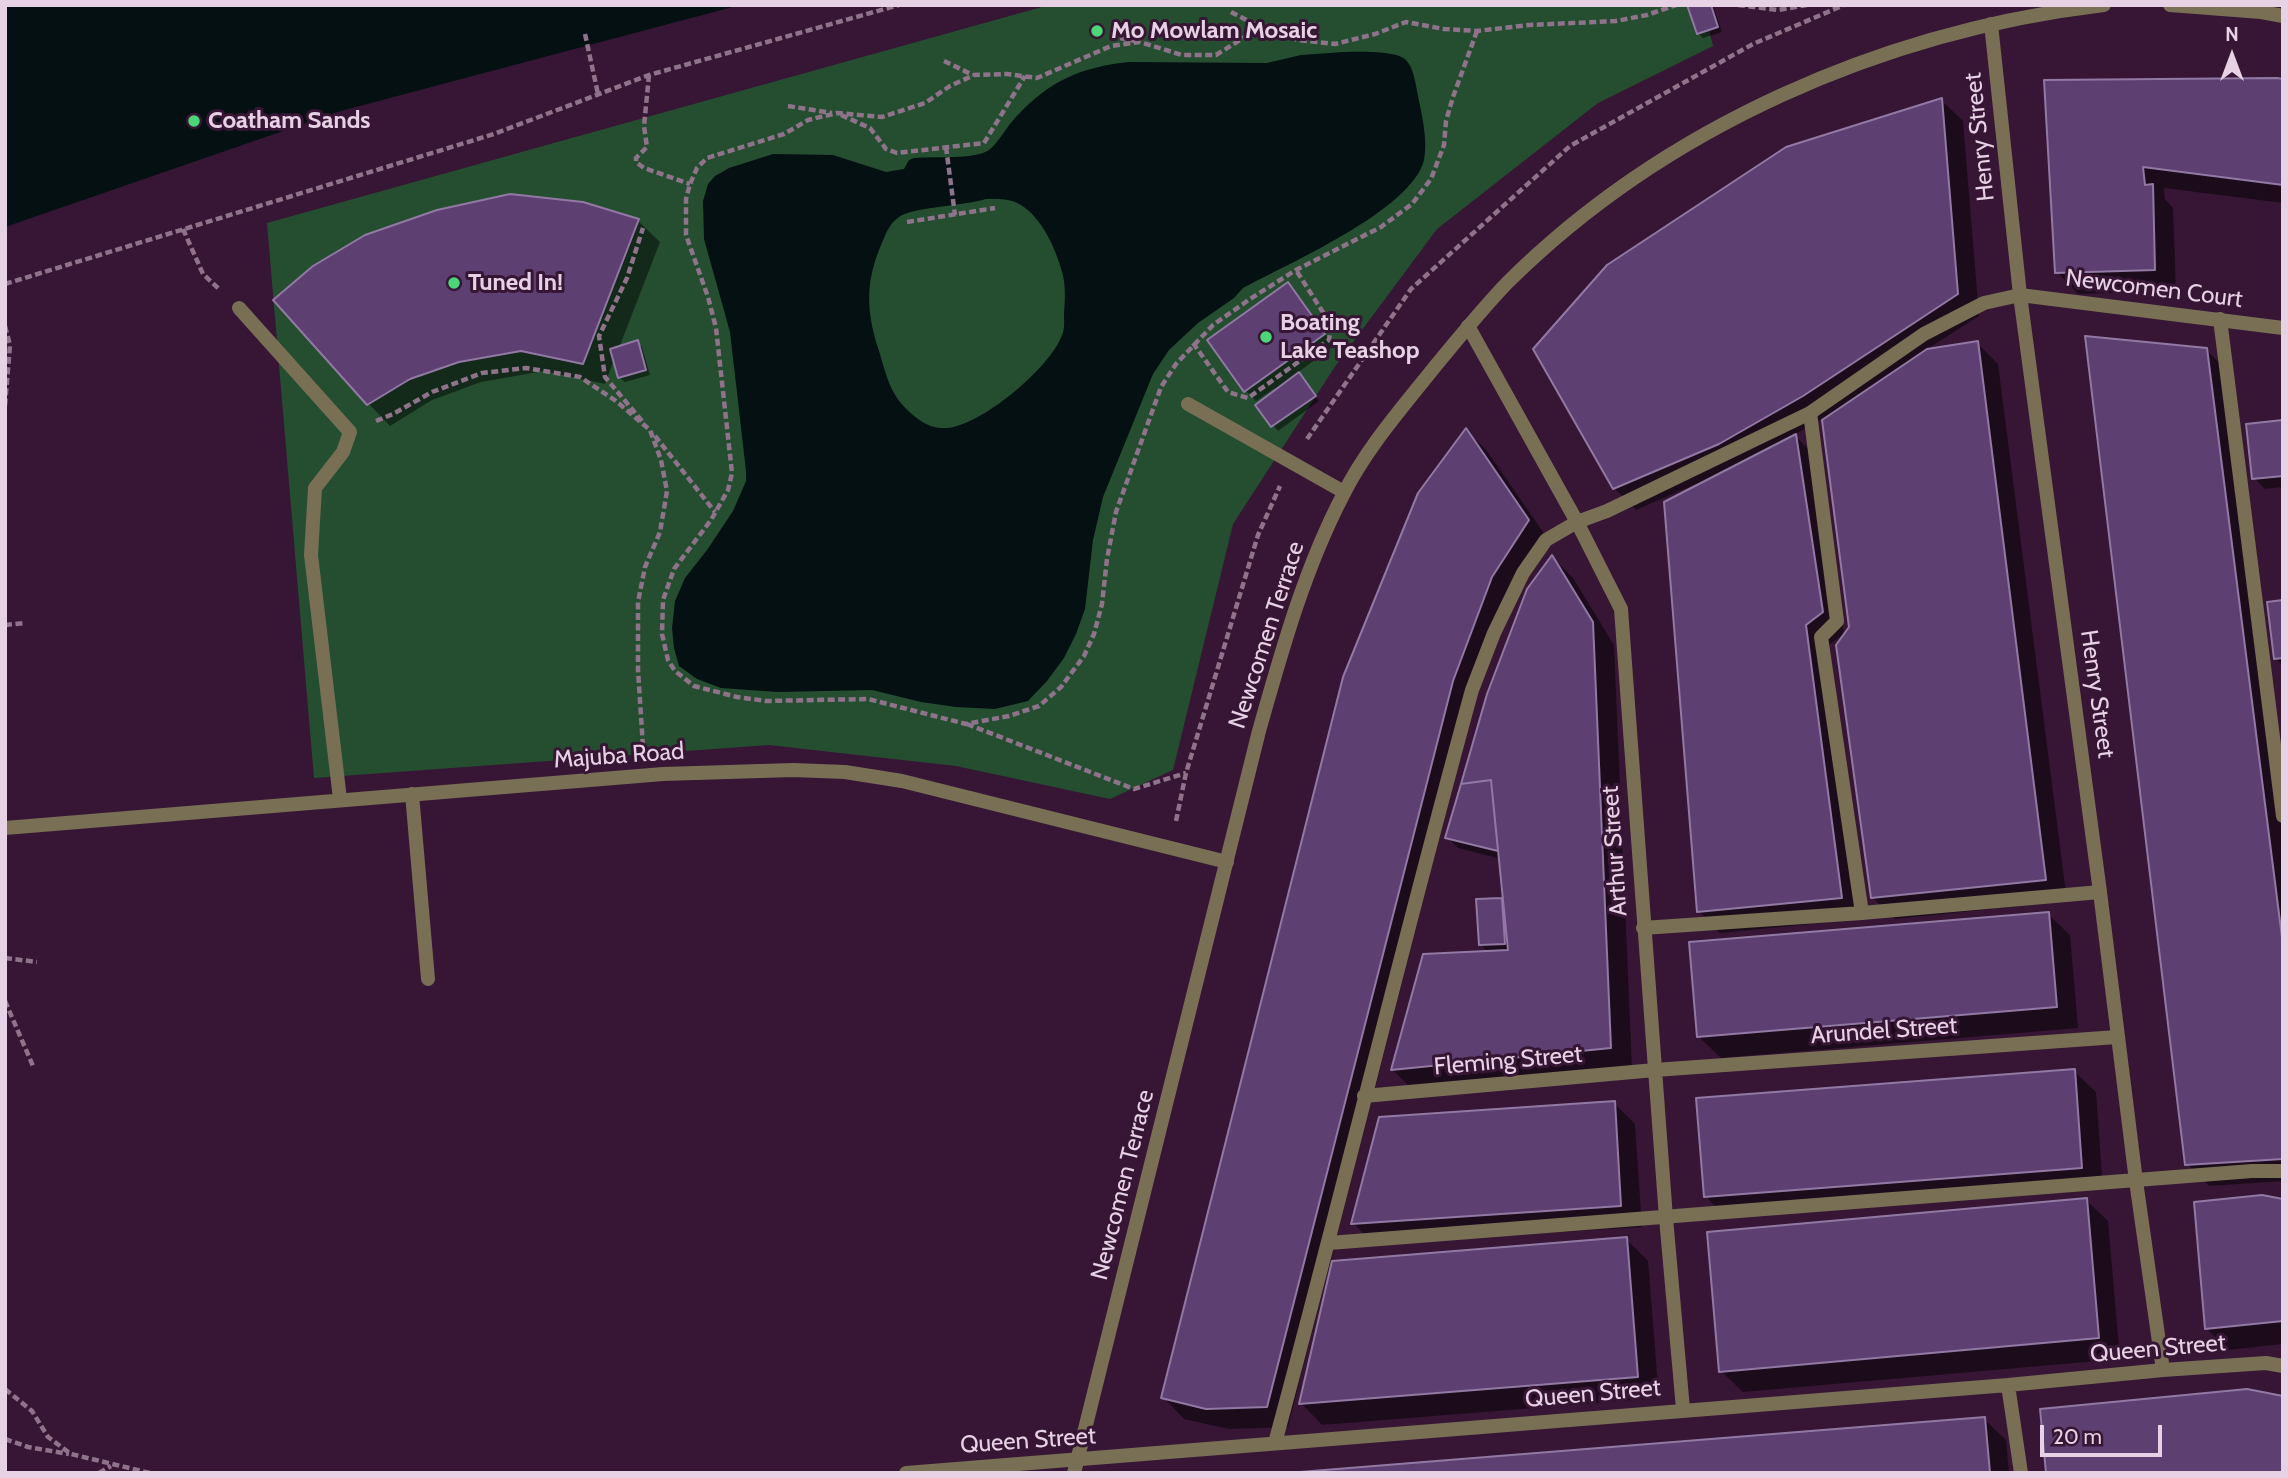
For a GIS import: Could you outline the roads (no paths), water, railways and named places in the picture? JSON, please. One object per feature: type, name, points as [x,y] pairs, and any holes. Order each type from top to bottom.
[{"type":"street","name":"Newcomen Terrace","points":[[1076,1466],[1259,731],[1287,630],[1316,552],[1344,492],[1384,430],[1468,326],[1507,283],[1564,231],[1614,192],[1679,149],[1734,118],[1800,87],[1889,53],[1991,24],[2061,10],[2104,5]]},
{"type":"street","points":[[2170,5],[2283,16]]},
{"type":"street","name":"Henry Street","points":[[1991,24],[2020,295],[2163,1370]]},
{"type":"street","name":"Newcomen Court","points":[[1275,1443],[1472,690],[1494,633],[1523,573],[1546,540],[1577,522],[1607,511],[1810,413],[1924,334],[1984,303],[2020,295],[2283,328]]},
{"type":"street","points":[[239,308],[349,432],[343,452],[316,488],[311,555],[340,799]]},
{"type":"street","points":[[2220,319],[2283,816]]},
{"type":"street","name":"Arthur Street","points":[[1468,326],[1577,522],[1620,609],[1666,1218],[1684,1409]]},
{"type":"street","points":[[1188,404],[1344,492]]},
{"type":"street","points":[[1810,413],[1837,621],[1821,637],[1862,913]]},
{"type":"street","name":"Majuba Road","points":[[5,828],[663,774],[793,770],[845,772],[902,781],[1227,862]]},
{"type":"street","points":[[412,794],[428,979]]},
{"type":"street","points":[[1643,928],[1862,913],[2100,891]]},
{"type":"street","name":"Arundel Street","points":[[1655,1070],[2117,1038]]},
{"type":"street","name":"Fleming Street","points":[[1364,1096],[1655,1070]]},
{"type":"street","points":[[1329,1244],[2283,1171]]},
{"type":"street","name":"Queen Street","points":[[906,1473],[1076,1466],[1275,1443],[1684,1409],[2008,1385],[2163,1370],[2266,1363],[2283,1366]]},
{"type":"street","points":[[2008,1385],[2021,1473]]},
{"type":"place","name":"Mo Mowlam Mosaic","points":[[1097,31]]},
{"type":"place","name":"Coatham Sands","points":[[194,121]]},
{"type":"place","name":"Tuned In!","points":[[454,283]]},
{"type":"place","name":"Boating Lake Teashop","points":[[1266,337]]}]
